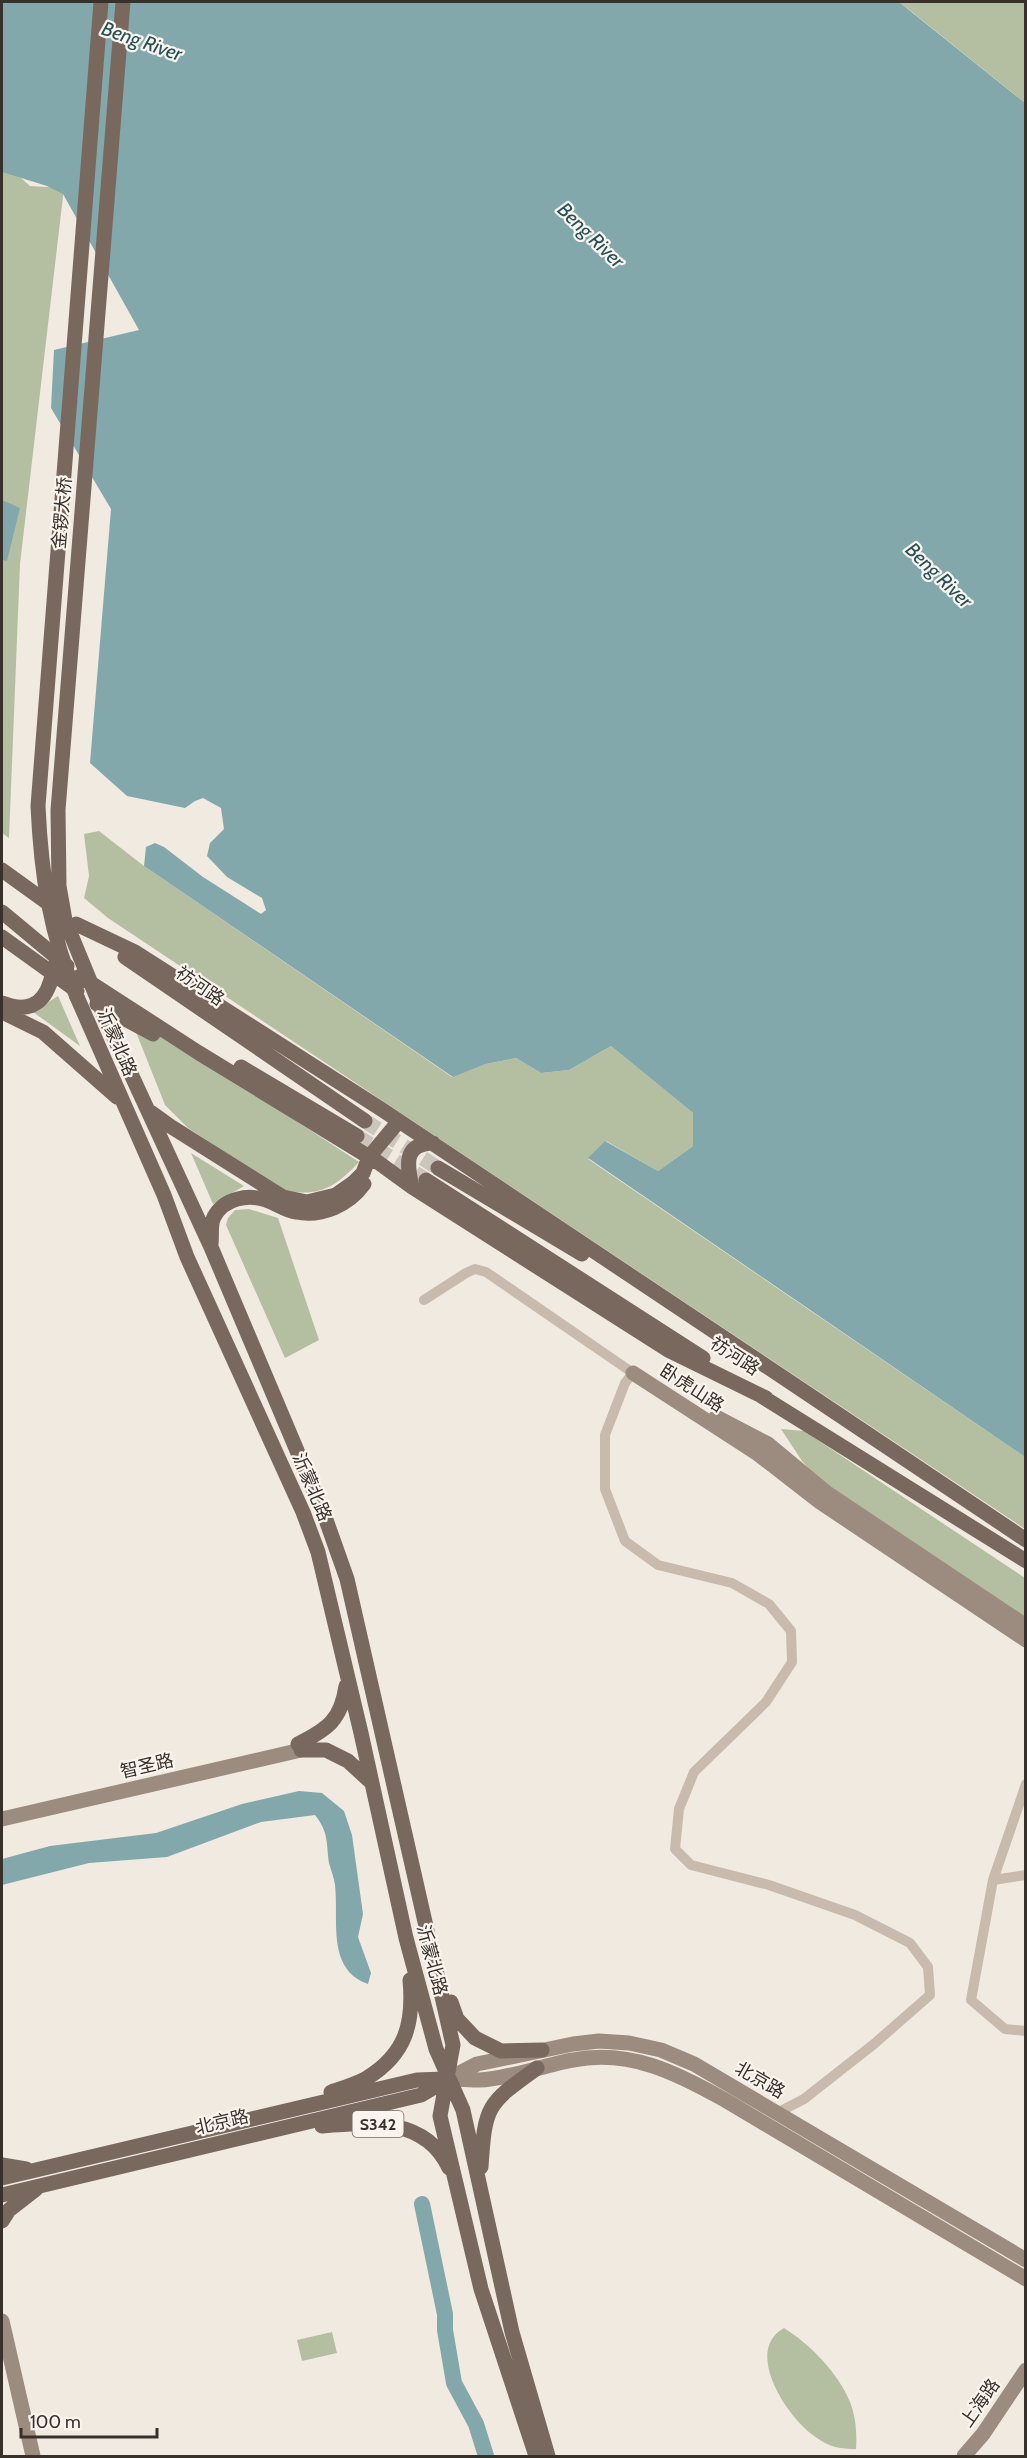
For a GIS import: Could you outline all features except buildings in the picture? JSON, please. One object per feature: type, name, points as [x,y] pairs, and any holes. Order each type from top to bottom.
[{"type":"main road","name":"金锣大桥","points":[[57,947],[45,891],[38,806],[100,2]]},
{"type":"main road","name":"金锣大桥","points":[[106,1020],[65,920],[60,886],[58,810],[123,2]]},
{"type":"main road","name":"祊河路","points":[[2,869],[76,924],[234,1034],[365,1121]]},
{"type":"main road","points":[[2,912],[80,976],[374,1160],[412,1187],[668,1350],[766,1398]]},
{"type":"main road","points":[[76,924],[135,952],[399,1121],[805,1392]]},
{"type":"main road","points":[[2,937],[95,1003],[264,1093]]},
{"type":"main road","points":[[2,1003],[22,1007],[36,1005],[45,996],[57,947]]},
{"type":"main road","name":"沂蒙北路","points":[[57,947],[121,1101],[164,1195],[187,1257],[303,1512],[318,1552],[406,1938],[436,2049],[463,2110],[512,2332],[548,2457]]},
{"type":"main road","points":[[80,976],[159,1018],[357,1136]]},
{"type":"main road","points":[[2,1012],[43,1032],[121,1101]]},
{"type":"main road","name":"沂蒙北路","points":[[106,1020],[211,1247],[325,1517],[347,1579],[453,2046],[440,2116],[481,2289],[536,2457]]},
{"type":"main road","points":[[149,1110],[170,1126],[274,1192],[300,1201],[316,1201],[346,1189],[374,1160],[399,1121]]},
{"type":"main road","points":[[412,1187],[407,1166],[409,1159],[414,1149],[424,1143],[433,1143]]},
{"type":"main road","points":[[211,1247],[213,1217],[227,1203],[248,1196],[267,1200],[294,1212],[318,1213],[348,1201],[361,1188],[374,1160]]},
{"type":"main road","name":"祊河路","points":[[438,1168],[646,1293],[732,1350],[805,1392],[1026,1540]]},
{"type":"main road","name":"祊河路","points":[[426,1180],[1026,1561]]},
{"type":"main road","points":[[299,1747],[320,1733],[337,1717],[343,1706],[347,1677]]},
{"type":"main road","points":[[299,1747],[326,1750],[353,1765],[372,1783]]},
{"type":"main road","points":[[288,2110],[367,2078],[403,2044],[408,2026],[411,1995],[406,1938]]},
{"type":"main road","points":[[431,1945],[457,2019],[468,2032],[501,2051],[542,2050]]},
{"type":"main road","points":[[480,2185],[486,2117],[500,2095],[537,2068]]},
{"type":"main road","name":"北京路","points":[[2,2178],[417,2080],[448,2079]]},
{"type":"main road","name":"北京路","points":[[2,2194],[421,2095],[448,2079]]},
{"type":"main road","name":"S342","points":[[278,2129],[365,2123],[406,2128],[432,2145],[447,2162],[455,2180]]},
{"type":"main road","points":[[2,2165],[35,2170]]},
{"type":"main road","points":[[2,2221],[9,2210],[41,2185]]},
{"type":"street","points":[[424,1300],[466,1273],[476,1269],[486,1272],[633,1373],[625,1383],[605,1435],[605,1489],[625,1541],[658,1565],[732,1583],[768,1604],[791,1631],[792,1662],[766,1702],[694,1772],[679,1809],[675,1849],[691,1865],[769,1885],[855,1915],[910,1943],[928,1967],[930,1995],[874,2044],[804,2098],[777,2113]]},
{"type":"street","name":"卧虎山路","points":[[633,1373],[768,1444],[827,1493],[1026,1626]]},
{"type":"street","name":"卧虎山路","points":[[633,1373],[758,1455],[820,1502],[1026,1640]]},
{"type":"street","name":"智圣路","points":[[2,1813],[299,1747]]},
{"type":"street","name":"智圣路","points":[[2,1819],[299,1747]]},
{"type":"street","points":[[1026,1784],[993,1880],[971,2000],[1005,2029],[1026,2031]]},
{"type":"street","points":[[993,1880],[1026,1875]]},
{"type":"street","name":"北京路","points":[[448,2079],[477,2064],[599,2041],[629,2043],[661,2050],[694,2064],[1026,2260]]},
{"type":"street","name":"北京路","points":[[448,2079],[480,2080],[599,2057],[627,2058],[656,2065],[725,2100],[1026,2279]]},
{"type":"street","points":[[2,2321],[33,2457]]},
{"type":"street","points":[[2,2355],[25,2457]]},
{"type":"street","name":"上海路","points":[[964,2457],[983,2434],[1026,2370]]},
{"type":"street","name":"上海路","points":[[977,2457],[1026,2389]]},
{"type":"green space","points":[[899,2],[1025,2],[1025,103],[912,12]]},
{"type":"green space","points":[[2,166],[10,168],[30,186],[64,188],[20,564],[9,838],[2,833]]},
{"type":"green space","points":[[99,831],[144,866],[452,1077],[486,1064],[516,1058],[541,1073],[569,1070],[611,1046],[693,1113],[693,1146],[658,1171],[606,1141],[588,1159],[1025,1457],[1025,1529],[108,918],[84,898],[89,876],[84,834]]},
{"type":"green space","points":[[58,996],[80,1046],[33,1012]]},
{"type":"green space","points":[[128,1012],[359,1162],[342,1178],[326,1188],[306,1193],[283,1190],[188,1128],[165,1105]]},
{"type":"green space","points":[[191,1153],[244,1186],[213,1204]]},
{"type":"green space","points":[[249,1209],[278,1218],[319,1340],[285,1358],[226,1225],[228,1218],[235,1210]]},
{"type":"green space","points":[[781,1429],[804,1431],[1025,1578],[1025,1619],[820,1481],[802,1461]]},
{"type":"green space","points":[[784,2328],[804,2342],[823,2360],[845,2391],[855,2420],[856,2449],[845,2449],[826,2444],[806,2429],[783,2402],[774,2385],[769,2368],[768,2352],[772,2339]]},
{"type":"green space","points":[[332,2332],[337,2353],[302,2361],[297,2340]]},
{"type":"water","name":"Beng River","points":[[2,2],[899,2],[1025,103],[1025,1457],[588,1158],[605,1141],[658,1171],[693,1146],[693,1113],[611,1046],[569,1070],[541,1073],[516,1058],[486,1064],[453,1077],[144,866],[146,847],[155,843],[261,914],[266,910],[262,898],[227,877],[207,856],[210,843],[224,829],[221,808],[203,798],[185,808],[127,796],[90,763],[111,509],[51,408],[54,350],[139,330],[63,194],[47,186],[2,172]]},
{"type":"water","points":[[2,500],[20,508],[7,561],[2,560]]},
{"type":"water","points":[[299,1791],[322,1793],[344,1811],[352,1835],[363,1914],[358,1937],[371,1973],[368,1984],[355,1977],[346,1967],[340,1955],[336,1928],[335,1882],[329,1863],[325,1833],[315,1815],[261,1822],[167,1857],[89,1863],[2,1885],[2,1859],[50,1846],[156,1833],[242,1804]]},
{"type":"waterway","points":[[422,2204],[445,2314],[445,2330],[454,2383],[476,2424],[486,2456]]},
{"type":"tunnel","points":[[365,1121],[438,1168]]},
{"type":"tunnel","points":[[357,1136],[426,1180]]}]
